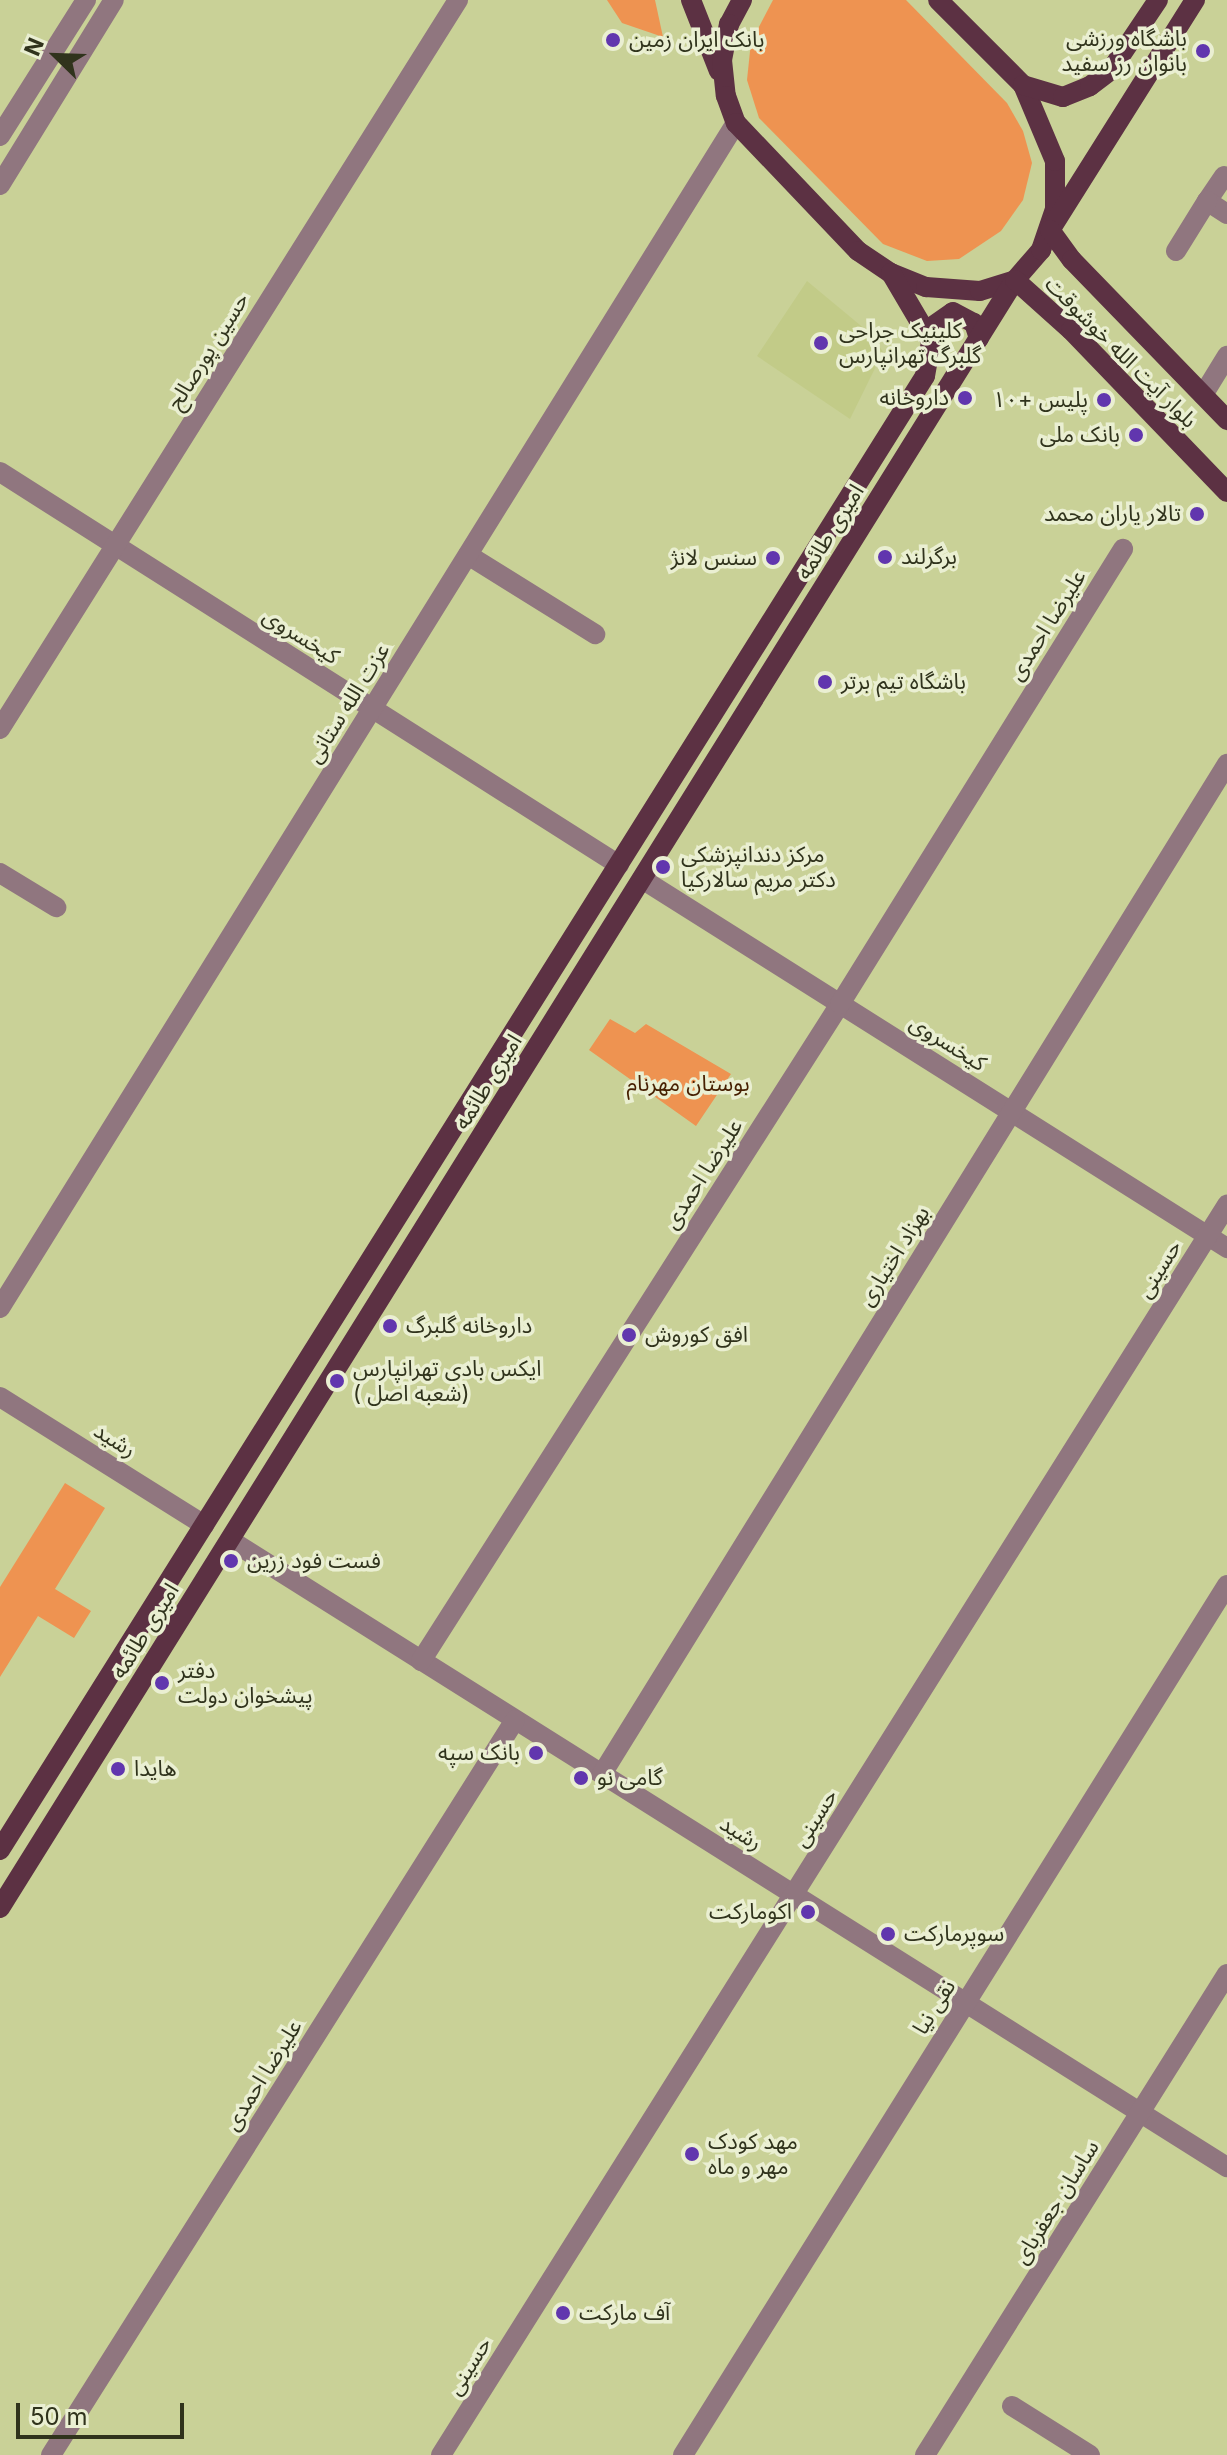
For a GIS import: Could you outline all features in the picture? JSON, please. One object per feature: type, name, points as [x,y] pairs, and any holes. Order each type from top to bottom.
[{"type":"main road","points":[[691,0],[736,123],[858,251],[891,273],[949,290],[980,291],[1015,280]]},
{"type":"main road","points":[[722,79],[724,42],[742,0]]},
{"type":"main road","points":[[938,0],[1023,85],[1055,161],[1050,230]]},
{"type":"main road","points":[[1023,85],[1063,97],[1090,86],[1111,70],[1158,0]]},
{"type":"main road","name":"امیری طائمه","points":[[0,1908],[1015,280],[1041,250],[1050,230],[1195,0]]},
{"type":"main road","name":"بلوار آیت الله خوشوقت","points":[[1050,230],[1072,260],[1227,420]]},
{"type":"main road","points":[[891,273],[931,341]]},
{"type":"main road","name":"بلوار آیت الله خوشوقت","points":[[1015,280],[1071,330],[1227,492]]},
{"type":"main road","points":[[931,341],[933,326],[953,312],[974,323],[979,338]]},
{"type":"main road","name":"امیری طائمه","points":[[0,1850],[925,376],[931,341]]},
{"type":"main road","points":[[204,1525],[230,1540]]},
{"type":"street","points":[[0,136],[86,0]]},
{"type":"street","points":[[0,185],[8,154],[114,0]]},
{"type":"street","name":"حسین پورصالح","points":[[0,729],[458,0]]},
{"type":"street","name":"عزت الله ستانی","points":[[0,1308],[736,123]]},
{"type":"street","points":[[1176,251],[1224,176]]},
{"type":"street","points":[[1207,201],[1227,214]]},
{"type":"street","points":[[1203,395],[1227,356]]},
{"type":"street","name":"کیخسروی","points":[[0,472],[619,865]]},
{"type":"street","name":"علیرضا احمدی","points":[[421,1661],[840,1004],[1123,549]]},
{"type":"street","points":[[468,555],[595,634]]},
{"type":"street","name":"بهزاد اختیاری","points":[[602,1774],[1227,764]]},
{"type":"street","points":[[0,873],[56,907]]},
{"type":"street","name":"کیخسروی","points":[[642,879],[1227,1248]]},
{"type":"street","name":"حسینی","points":[[441,2455],[1227,1205]]},
{"type":"street","name":"رشید","points":[[0,1397],[204,1525]]},
{"type":"street","name":"رشید","points":[[230,1540],[1227,2167]]},
{"type":"street","name":"نقی نیا","points":[[683,2455],[1227,1585]]},
{"type":"street","name":"علیرضا احمدی","points":[[51,2455],[515,1720]]},
{"type":"street","name":"ساسان جعفربای","points":[[925,2455],[1227,1974]]},
{"type":"street","points":[[1012,2406],[1090,2455]]},
{"type":"shaded area","name":"کلینیک جراحی گلبرگ تهرانپارس","points":[[807,281],[872,335],[883,352],[850,419],[757,356]]},
{"type":"green space","points":[[607,0],[655,0],[663,37],[622,23]]},
{"type":"green space","points":[[773,0],[906,0],[1007,103],[1023,131],[1032,163],[1023,200],[1001,231],[959,259],[927,261],[883,244],[759,118],[747,80],[751,42]]},
{"type":"green space","name":"بوستان مهرنام","points":[[610,1019],[635,1033],[646,1024],[731,1074],[696,1126],[589,1050]]},
{"type":"green space","points":[[65,1483],[105,1508],[55,1589],[91,1611],[74,1638],[38,1616],[0,1677],[0,1587]]},
{"type":"place","name":"بانک ایران زمین","points":[[613,40]]},
{"type":"place","name":"باشگاه ورزشی بانوان رز سفید","points":[[1203,51]]},
{"type":"place","name":"کلینیک جراحی گلبرگ تهرانپارس","points":[[821,343]]},
{"type":"place","name":"داروخانه","points":[[965,398]]},
{"type":"place","name":"پلیس +١٠","points":[[1104,400]]},
{"type":"place","name":"بانک ملی","points":[[1136,435]]},
{"type":"place","name":"تالار یاران محمد","points":[[1197,514]]},
{"type":"place","name":"برگرلند","points":[[885,557]]},
{"type":"place","name":"سنس لانژ","points":[[773,558]]},
{"type":"place","name":"باشگاه تیم برتر","points":[[825,682]]},
{"type":"place","name":"مرکز دندانپزشکی دکتر مریم سالارکیا","points":[[663,867]]},
{"type":"place","name":"داروخانه گلبرگ","points":[[390,1326]]},
{"type":"place","name":"افق کوروش","points":[[629,1335]]},
{"type":"place","name":"ایکس بادی تهرانپارس ( شعبه اصل)","points":[[337,1381]]},
{"type":"place","name":"فست فود زرین","points":[[231,1561]]},
{"type":"place","name":"دفتر پیشخوان دولت","points":[[162,1683]]},
{"type":"place","name":"بانک سپه","points":[[536,1753]]},
{"type":"place","name":"هایدا","points":[[118,1769]]},
{"type":"place","name":"گامی نو","points":[[581,1778]]},
{"type":"place","name":"اکومارکت","points":[[808,1912]]},
{"type":"place","name":"سوپرمارکت","points":[[888,1934]]},
{"type":"place","name":"مهد کودک مهر و ماه","points":[[692,2154]]},
{"type":"place","name":"آف مارکت","points":[[563,2313]]}]
